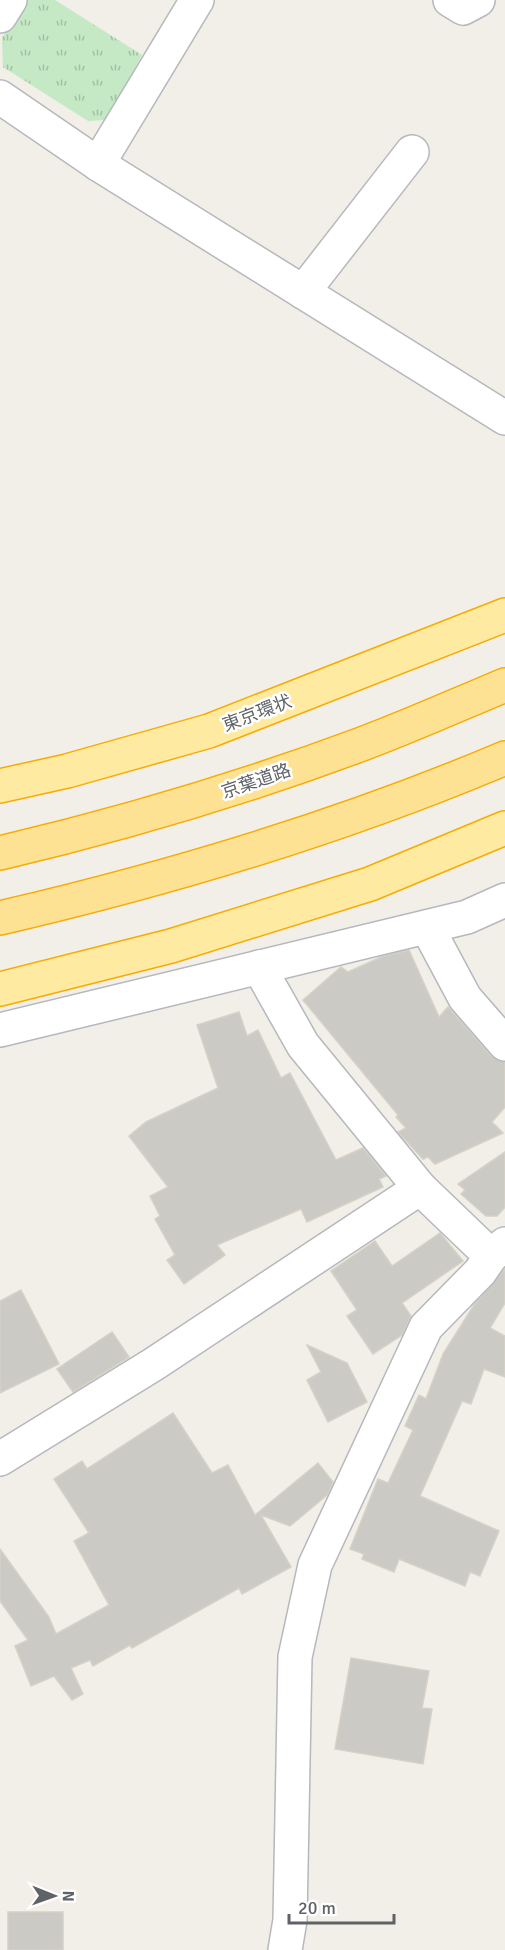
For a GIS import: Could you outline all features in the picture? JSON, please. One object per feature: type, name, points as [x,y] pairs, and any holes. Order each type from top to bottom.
[{"type":"highway","name":"東京環状","points":[[0,786],[67,771],[209,731],[505,615]]},
{"type":"highway","name":"京葉道路","points":[[0,853],[220,794],[362,744],[505,686]]},
{"type":"highway","points":[[0,918],[87,898],[219,861],[384,805],[505,758]]},
{"type":"highway","points":[[0,989],[171,946],[359,887],[505,828]]},
{"type":"street","points":[[0,16],[10,0]]},
{"type":"street","points":[[98,164],[197,0]]},
{"type":"street","points":[[450,0],[463,8],[478,0]]},
{"type":"street","points":[[0,98],[98,164],[505,418]]},
{"type":"street","points":[[303,292],[412,152]]},
{"type":"street","points":[[0,1030],[467,917],[505,900]]},
{"type":"street","points":[[427,927],[465,998],[505,1044]]},
{"type":"street","points":[[259,968],[303,1045],[420,1188],[498,1250],[480,1272],[426,1327],[315,1565],[295,1657],[290,1920],[285,1950]]},
{"type":"street","points":[[0,1459],[154,1364],[420,1188]]},
{"type":"green space","points":[[27,0],[55,0],[142,55],[106,120],[88,121],[3,67],[2,38]]},
{"type":"building","points":[[409,950],[439,1017],[448,1007],[491,1056],[505,1062],[505,1107],[492,1122],[503,1133],[435,1164],[428,1157],[423,1159],[398,1132],[406,1128],[396,1117],[398,1115],[303,1000],[341,967],[348,972],[381,957]]},
{"type":"building","points":[[239,1012],[247,1036],[258,1030],[281,1078],[290,1073],[336,1160],[363,1148],[386,1176],[379,1179],[383,1187],[307,1222],[301,1209],[217,1245],[225,1255],[184,1284],[167,1260],[175,1255],[155,1219],[160,1216],[150,1196],[168,1187],[129,1136],[146,1122],[218,1088],[197,1025]]},
{"type":"building","points":[[505,1152],[505,1207],[497,1216],[486,1216],[461,1194],[465,1190],[458,1184]]},
{"type":"building","points":[[440,1233],[463,1261],[402,1303],[411,1316],[402,1335],[373,1354],[347,1316],[357,1310],[331,1271],[375,1241],[392,1266]]},
{"type":"building","points":[[505,1269],[505,1303],[490,1328],[505,1336],[505,1377],[484,1369],[471,1404],[462,1401],[420,1496],[499,1531],[480,1576],[470,1572],[465,1586],[399,1559],[394,1572],[362,1559],[364,1554],[350,1549],[378,1479],[388,1483],[413,1430],[405,1426],[419,1395],[426,1399],[443,1354],[474,1305]]},
{"type":"building","points":[[21,1290],[59,1364],[0,1393],[0,1301]]},
{"type":"building","points":[[112,1332],[129,1357],[73,1392],[57,1369]]},
{"type":"building","points":[[307,1345],[347,1363],[367,1402],[328,1422],[307,1380],[321,1372]]},
{"type":"building","points":[[173,1413],[212,1473],[228,1465],[255,1515],[318,1463],[333,1482],[327,1495],[290,1526],[261,1515],[291,1567],[242,1594],[239,1588],[132,1648],[130,1645],[93,1666],[90,1660],[71,1668],[83,1694],[72,1700],[54,1676],[31,1686],[15,1646],[28,1640],[0,1601],[0,1549],[49,1617],[56,1634],[109,1605],[74,1541],[89,1533],[54,1479],[82,1461],[87,1469]]},
{"type":"building","points":[[351,1658],[429,1671],[422,1708],[432,1709],[423,1764],[335,1749]]},
{"type":"building","points":[[8,1912],[63,1912],[63,1950],[8,1950]]}]
